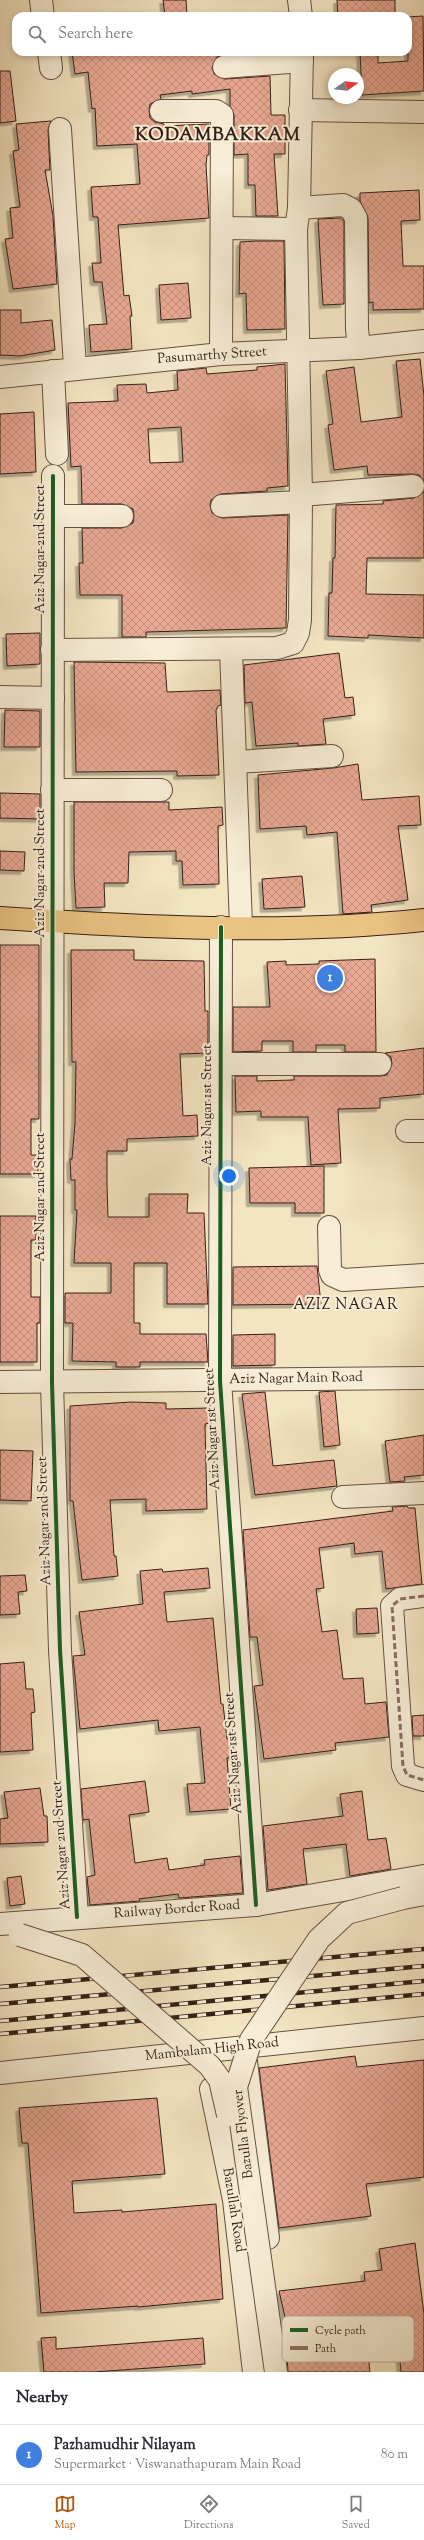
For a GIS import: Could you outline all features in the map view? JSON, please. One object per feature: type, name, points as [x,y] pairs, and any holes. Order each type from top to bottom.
[{"type":"main road","points":[[0,918],[52,922],[231,927],[377,925],[424,920]]},
{"type":"street","points":[[41,0],[42,12]]},
{"type":"street","points":[[299,0],[300,12]]},
{"type":"street","points":[[52,650],[277,648],[293,643],[298,634],[300,620],[301,499],[296,229],[299,208],[302,56],[224,67]]},
{"type":"street","points":[[300,110],[424,112]]},
{"type":"street","points":[[161,111],[216,111],[222,115],[223,228],[221,354]]},
{"type":"street","points":[[60,129],[75,367]]},
{"type":"street","points":[[299,208],[343,205],[351,209],[356,218],[357,329],[359,348]]},
{"type":"street","points":[[223,228],[296,229]]},
{"type":"street","name":"Pasumarthy Street","points":[[0,377],[75,367],[221,354],[359,348],[424,341]]},
{"type":"street","points":[[53,371],[57,454]]},
{"type":"street","name":"Aziz Nagar 2nd Street","points":[[53,476],[52,1383],[60,1650],[77,1917]]},
{"type":"street","points":[[222,506],[301,499],[413,486]]},
{"type":"street","points":[[53,516],[122,516]]},
{"type":"street","name":"Aziz Nagar 1st Street","points":[[231,649],[236,762],[231,927],[219,1064],[220,1380],[256,1905]]},
{"type":"street","points":[[0,697],[53,698]]},
{"type":"street","points":[[236,762],[332,756]]},
{"type":"street","points":[[52,790],[161,790]]},
{"type":"street","points":[[219,1064],[380,1064]]},
{"type":"street","points":[[329,1227],[330,1270],[337,1278],[424,1275]]},
{"type":"street","name":"Aziz Nagar Main Road","points":[[0,1382],[52,1383],[424,1378]]},
{"type":"street","points":[[343,1497],[424,1493]]},
{"type":"street","points":[[424,1596],[400,1599],[392,1606],[403,1766],[407,1775],[424,1780]]},
{"type":"street","name":"Railway Border Road","points":[[0,1924],[77,1917],[256,1905],[424,1876]]},
{"type":"street","name":"Bazulla Flyover","points":[[276,2372],[236,2087],[241,2068],[251,2040],[324,1934],[347,1913],[424,1894]]},
{"type":"street","name":"Bazulla Flyover","points":[[0,1937],[20,1935],[82,1955],[210,2066],[220,2080],[243,2205],[263,2372]]},
{"type":"street","name":"Mambalam High Road","points":[[0,2073],[424,2028]]},
{"type":"street","points":[[244,2046],[282,2348]]},
{"type":"street","name":"Bazullah Road","points":[[200,2051],[213,2095],[234,2200],[254,2372]]},
{"type":"street","points":[[213,2095],[218,2084],[228,2078],[235,2077],[248,2082]]},
{"type":"street","points":[[284,2362],[285,2372]]},
{"type":"building","points":[[163,0],[186,0],[187,12],[164,12]]},
{"type":"building","points":[[337,0],[395,0],[395,12],[338,12]]},
{"type":"building","points":[[423,16],[424,91],[364,95],[364,68],[361,68],[360,56],[378,56],[378,63],[408,61],[408,56],[412,56],[412,17]]},
{"type":"building","points":[[73,56],[221,56],[217,57],[212,68],[214,74],[225,79],[270,76],[271,115],[285,115],[285,154],[274,154],[278,216],[256,216],[255,185],[248,185],[248,154],[234,155],[234,115],[230,106],[230,89],[192,94],[192,91],[160,95],[161,99],[150,104],[150,118],[155,122],[164,124],[164,126],[209,124],[209,155],[207,155],[206,165],[209,218],[118,225],[124,296],[129,295],[132,316],[130,316],[132,349],[91,352],[89,325],[107,324],[102,282],[94,282],[92,263],[101,263],[98,217],[93,217],[91,187],[140,184],[137,144],[97,146],[95,108],[92,109],[88,72],[75,74]]},
{"type":"building","points":[[0,71],[10,71],[16,121],[0,123]]},
{"type":"building","points":[[51,121],[48,130],[50,170],[45,170],[53,216],[57,284],[13,289],[5,239],[13,238],[10,208],[20,207],[13,151],[19,150],[16,124]]},
{"type":"building","points":[[419,190],[420,220],[401,221],[403,266],[424,266],[424,309],[373,310],[373,302],[369,303],[368,218],[360,201],[360,193]]},
{"type":"building","points":[[340,218],[344,221],[344,304],[323,305],[318,219]]},
{"type":"building","points":[[284,241],[285,329],[247,330],[246,293],[239,294],[240,242]]},
{"type":"building","points":[[188,283],[191,318],[161,320],[159,285]]},
{"type":"building","points":[[0,310],[21,310],[21,323],[52,320],[55,350],[20,356],[0,355]]},
{"type":"building","points":[[420,359],[424,396],[424,481],[419,475],[412,474],[368,475],[367,466],[334,470],[328,425],[333,424],[326,371],[354,367],[361,422],[402,417],[396,361]]},
{"type":"building","points":[[285,364],[288,486],[267,488],[267,491],[221,494],[211,500],[210,506],[212,513],[222,518],[288,515],[286,628],[146,632],[146,637],[122,637],[122,595],[80,595],[79,563],[83,563],[82,528],[122,528],[133,523],[133,509],[122,504],[82,504],[81,466],[71,467],[68,403],[118,401],[117,385],[146,384],[147,393],[178,390],[177,371],[206,368],[207,374],[257,370],[257,367]],"holes":[[[181,427],[183,462],[150,463],[148,429]]]},
{"type":"building","points":[[34,412],[36,472],[0,474],[0,414]]},
{"type":"building","points":[[424,492],[424,558],[367,558],[366,594],[424,595],[424,638],[368,635],[368,638],[328,636],[329,593],[332,593],[333,558],[335,558],[336,505],[383,504],[383,501],[414,498]]},
{"type":"building","points":[[40,633],[40,664],[7,666],[6,634]]},
{"type":"building","points":[[339,653],[345,698],[353,697],[355,715],[323,719],[326,744],[298,746],[298,743],[256,746],[252,702],[245,703],[244,665]]},
{"type":"building","points":[[74,662],[165,663],[167,692],[220,690],[221,705],[218,706],[216,710],[219,775],[177,776],[177,771],[76,772]]},
{"type":"building","points":[[5,710],[40,711],[40,747],[4,747]]},
{"type":"building","points":[[358,764],[362,800],[419,796],[421,825],[398,826],[408,900],[371,905],[372,912],[343,914],[337,832],[307,835],[306,826],[260,829],[258,775],[333,768]]},
{"type":"building","points":[[0,793],[40,794],[40,819],[0,818]]},
{"type":"building","points":[[74,802],[169,802],[169,810],[222,807],[223,825],[218,826],[219,884],[183,885],[182,861],[176,861],[176,851],[129,852],[128,883],[104,883],[105,907],[76,908],[74,872]]},
{"type":"building","points":[[0,851],[25,852],[24,871],[0,870]]},
{"type":"building","points":[[302,876],[305,907],[264,909],[262,879]]},
{"type":"building","points":[[0,945],[39,945],[39,1119],[31,1119],[31,1155],[38,1155],[38,1174],[0,1174]]},
{"type":"building","points":[[71,950],[134,950],[134,960],[204,961],[205,1011],[208,1011],[208,1053],[180,1054],[183,1116],[197,1115],[198,1136],[127,1139],[127,1151],[107,1151],[107,1184],[108,1217],[149,1217],[149,1194],[188,1194],[187,1213],[204,1213],[208,1304],[167,1304],[167,1263],[134,1263],[134,1323],[140,1323],[140,1334],[206,1334],[208,1362],[140,1362],[140,1367],[116,1367],[116,1362],[72,1361],[73,1323],[65,1323],[65,1293],[111,1293],[111,1263],[74,1263],[77,1210],[75,1210],[75,1180],[71,1180],[70,1159],[72,1159],[75,1123],[76,1062],[72,1062]]},
{"type":"building","points":[[375,959],[376,1052],[345,1052],[345,1045],[316,1045],[316,1052],[293,1052],[293,1041],[262,1041],[262,1051],[233,1052],[233,1007],[270,1007],[267,962],[286,961],[286,965],[319,964],[319,961]]},
{"type":"building","points":[[424,1048],[424,1094],[380,1098],[380,1108],[338,1109],[341,1163],[311,1165],[308,1117],[261,1117],[261,1111],[236,1112],[235,1076],[257,1076],[257,1081],[294,1080],[294,1076],[387,1075],[392,1064],[391,1057],[385,1053]]},
{"type":"building","points":[[324,1166],[324,1213],[295,1213],[295,1203],[250,1203],[249,1168]]},
{"type":"building","points":[[0,1216],[36,1216],[36,1240],[31,1240],[31,1297],[40,1297],[40,1323],[37,1323],[37,1362],[0,1362]]},
{"type":"building","points":[[317,1266],[321,1304],[233,1305],[233,1267]]},
{"type":"building","points":[[275,1334],[275,1365],[233,1366],[233,1335]]},
{"type":"building","points":[[335,1391],[340,1445],[324,1447],[319,1392]]},
{"type":"building","points":[[265,1392],[273,1466],[334,1460],[337,1486],[255,1495],[242,1394]]},
{"type":"building","points":[[131,1402],[166,1403],[166,1409],[209,1408],[210,1423],[205,1424],[207,1509],[146,1511],[146,1499],[110,1500],[114,1556],[116,1556],[118,1576],[82,1580],[73,1501],[70,1501],[70,1406]]},
{"type":"building","points":[[424,1435],[424,1475],[404,1477],[405,1481],[390,1482],[385,1441]]},
{"type":"building","points":[[0,1450],[33,1451],[31,1501],[0,1500]]},
{"type":"building","points":[[407,1506],[408,1508],[415,1508],[422,1584],[386,1589],[382,1551],[355,1554],[354,1543],[319,1548],[324,1588],[316,1589],[322,1632],[337,1630],[343,1679],[363,1678],[365,1704],[386,1702],[389,1737],[335,1743],[336,1750],[264,1759],[254,1686],[263,1685],[257,1637],[250,1637],[243,1530],[393,1511],[392,1507]]},
{"type":"building","points":[[208,1568],[210,1588],[164,1592],[167,1622],[213,1618],[221,1704],[223,1704],[227,1739],[232,1738],[233,1757],[227,1758],[231,1809],[190,1812],[187,1784],[205,1783],[200,1727],[159,1731],[158,1720],[80,1729],[73,1656],[85,1655],[79,1612],[143,1604],[140,1571],[162,1569],[163,1572]]},
{"type":"building","points":[[25,1575],[27,1591],[18,1592],[20,1614],[0,1615],[0,1576]]},
{"type":"building","points":[[377,1608],[379,1633],[357,1634],[356,1609]]},
{"type":"building","points":[[24,1662],[26,1689],[33,1689],[35,1712],[31,1713],[33,1750],[0,1752],[0,1664]]},
{"type":"building","points":[[424,1715],[424,1736],[413,1736],[412,1716]]},
{"type":"building","points":[[145,1781],[149,1812],[129,1815],[135,1863],[167,1858],[169,1870],[205,1865],[204,1860],[240,1856],[243,1893],[179,1898],[178,1894],[139,1899],[140,1901],[90,1905],[87,1877],[95,1875],[89,1819],[83,1820],[81,1789]]},
{"type":"building","points":[[40,1788],[44,1816],[47,1816],[48,1842],[0,1844],[0,1819],[8,1818],[4,1792]]},
{"type":"building","points":[[362,1791],[368,1840],[386,1838],[391,1869],[350,1876],[346,1844],[303,1849],[307,1884],[268,1890],[263,1826],[343,1816],[340,1794]]},
{"type":"building","points":[[21,1876],[25,1904],[10,1906],[7,1878]]},
{"type":"building","points":[[355,2056],[357,2067],[424,2060],[424,2177],[366,2184],[371,2216],[279,2228],[259,2068]]},
{"type":"building","points":[[157,2098],[165,2174],[72,2181],[74,2213],[122,2210],[122,2212],[216,2204],[223,2299],[138,2307],[41,2313],[28,2143],[22,2143],[19,2108]]},
{"type":"building","points":[[415,2243],[424,2314],[424,2372],[401,2372],[400,2362],[414,2362],[414,2316],[285,2316],[279,2291],[365,2281],[364,2272],[382,2270],[379,2249]]},
{"type":"building","points":[[56,2337],[56,2349],[203,2338],[205,2364],[94,2372],[44,2372],[41,2338]]},
{"type":"building","points":[[287,2362],[369,2362],[370,2372],[288,2372]]},
{"type":"railway","points":[[0,1987],[424,1949]]},
{"type":"railway","points":[[0,2004],[424,1966]]},
{"type":"railway","points":[[0,2021],[424,1981]]},
{"type":"railway","points":[[0,2034],[424,1994]]},
{"type":"marked path","points":[[424,1596],[400,1599],[392,1606],[403,1766],[407,1775],[424,1780]]},
{"type":"cycle path","points":[[53,476],[52,1383],[60,1650],[77,1917]]},
{"type":"cycle path","points":[[221,927],[220,1381],[256,1905]]},
{"type":"place","name":"Pazhamudhir Nilayam","points":[[330,978]]},
{"type":"district","name":"KODAMBAKKAM","points":[[218,136]]},
{"type":"district","name":"AZIZ NAGAR","points":[[346,1305]]}]
